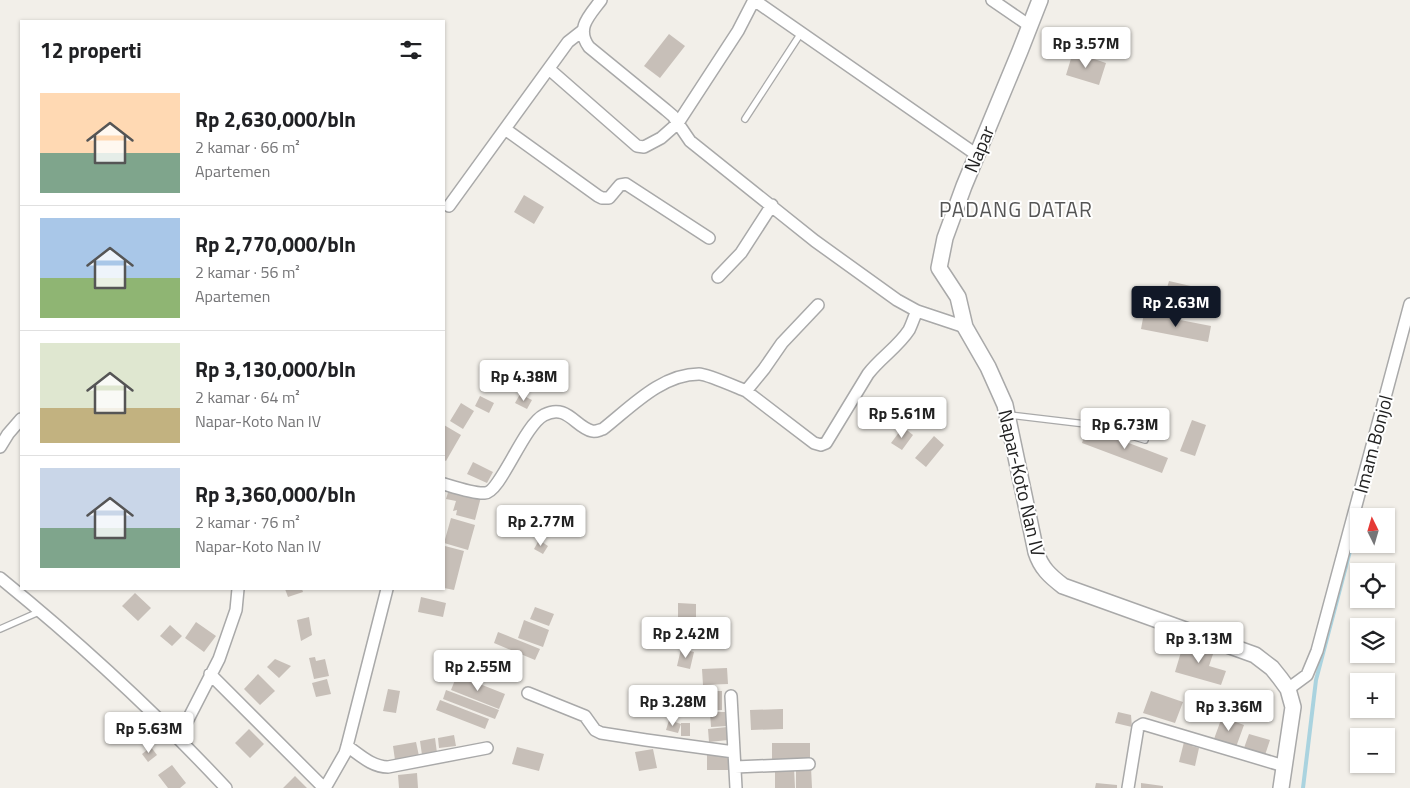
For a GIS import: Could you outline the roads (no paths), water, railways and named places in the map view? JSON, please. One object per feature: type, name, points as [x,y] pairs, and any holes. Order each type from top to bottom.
[{"type":"street","points":[[449,206],[568,42],[582,31],[598,4],[586,0]]},
{"type":"street","points":[[549,69],[637,146],[644,148],[661,138],[678,123],[738,30],[754,0],[977,155]]},
{"type":"street","points":[[992,0],[1030,26]]},
{"type":"street","name":"Napar","points":[[958,298],[939,268],[945,238],[964,186],[1040,0]]},
{"type":"street","points":[[582,31],[590,47],[666,110],[678,123],[690,141],[822,246],[897,300],[917,311],[965,327]]},
{"type":"street","points":[[505,129],[598,196],[609,198],[620,185],[626,184],[709,238]]},
{"type":"street","points":[[718,277],[741,253],[772,206]]},
{"type":"street","name":"Napar-Koto Nan IV","points":[[958,298],[965,327],[997,386],[1007,415],[1039,562],[1046,572],[1063,586],[1255,655],[1272,668],[1288,689],[1293,707],[1281,788]]},
{"type":"street","name":"Imam Bonjol","points":[[1288,689],[1307,675],[1316,651],[1410,304]]},
{"type":"street","points":[[746,391],[782,343],[818,305]]},
{"type":"street","points":[[445,484],[479,493],[488,493],[499,481],[536,422],[545,415],[552,412],[566,414],[594,432],[603,429],[657,386],[678,377],[700,374],[746,391],[814,442],[821,445],[826,443],[874,365],[898,344],[905,335],[917,311]]},
{"type":"street","points":[[0,447],[20,420]]},
{"type":"street","points":[[0,578],[94,658],[179,737],[226,788]]},
{"type":"street","points":[[179,737],[210,674],[220,659],[236,610],[238,590]]},
{"type":"street","points":[[210,674],[325,788],[345,754],[388,590]]},
{"type":"street","points":[[528,693],[585,716],[595,730],[601,732],[734,752]]},
{"type":"street","points":[[731,696],[736,788]]},
{"type":"street","points":[[1128,788],[1138,727],[1143,724],[1284,766]]},
{"type":"street","points":[[347,746],[374,765],[388,768],[487,748]]},
{"type":"street","points":[[735,767],[809,764]]},
{"type":"lane","points":[[745,119],[801,33]]},
{"type":"lane","points":[[1007,415],[1094,425],[1145,440]]},
{"type":"lane","points":[[0,629],[41,611]]},
{"type":"waterway","points":[[1303,788],[1316,680],[1350,551]]},
{"type":"district","name":"PADANG DATAR","points":[[1016,210]]}]
